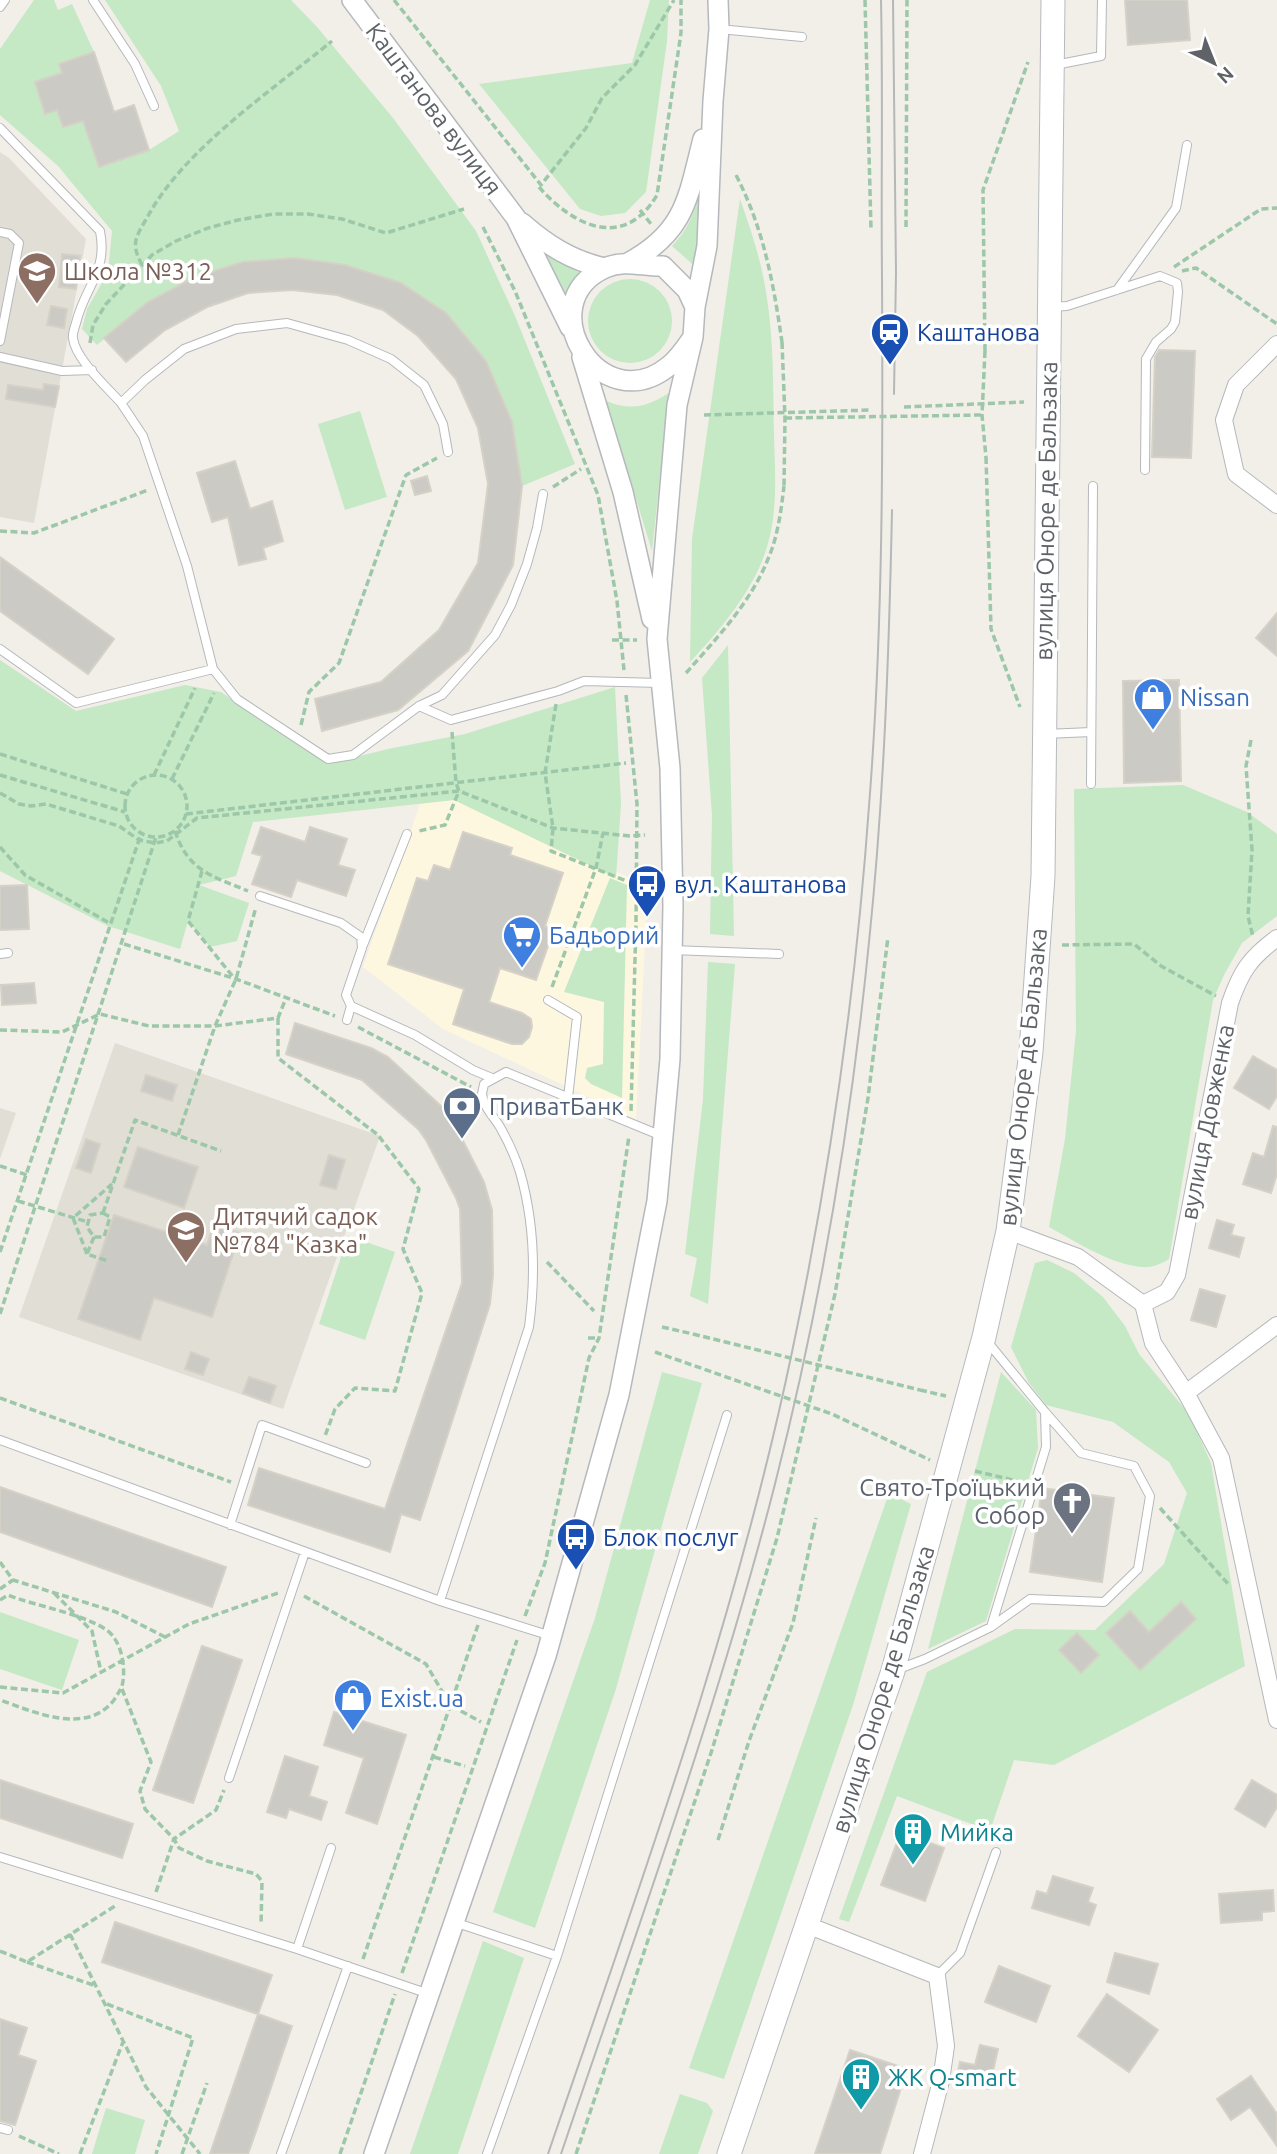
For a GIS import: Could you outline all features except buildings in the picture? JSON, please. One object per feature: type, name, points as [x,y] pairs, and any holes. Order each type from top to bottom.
[{"type":"main road","name":"вулиця Оноре де Бальзака","points":[[729,2154],[893,1671],[984,1337],[1009,1231],[1031,1052],[1042,876],[1053,0]]},
{"type":"street","name":"Каштанова вулиця","points":[[352,0],[516,218],[572,331]]},
{"type":"street","points":[[647,639],[677,405],[693,337],[695,307],[708,246],[713,101],[719,29],[718,0]]},
{"type":"street","points":[[374,2154],[551,1636],[620,1395],[657,1201],[670,1059],[670,768],[660,683],[647,639],[623,492],[572,331],[573,306],[578,294],[594,274],[605,268],[628,263],[646,253],[675,225],[686,206],[713,101]]},
{"type":"street","name":"Каштанова вулиця","points":[[516,218],[563,254],[605,268]]},
{"type":"street","points":[[628,263],[650,267],[663,266],[687,290],[695,307]]},
{"type":"street","points":[[581,353],[590,363],[612,377],[638,382],[653,377],[672,364],[693,337]]},
{"type":"street","points":[[1277,344],[1236,385],[1224,420],[1236,474],[1277,505]]},
{"type":"street","name":"вулиця Довженка","points":[[1143,1304],[1167,1292],[1177,1275],[1230,1003],[1238,979],[1257,953],[1277,938]]},
{"type":"street","points":[[1009,1231],[1078,1257],[1143,1304],[1153,1343],[1186,1393],[1221,1458],[1253,1613],[1271,1670],[1277,1720]]},
{"type":"street","points":[[1186,1393],[1277,1325]]},
{"type":"street","points":[[807,1925],[937,1976],[946,2046],[941,2081],[922,2154]]},
{"type":"lane","points":[[0,7],[5,0]]},
{"type":"lane","points":[[93,0],[135,64],[154,106]]},
{"type":"lane","points":[[1052,66],[1101,56],[1102,0]]},
{"type":"lane","points":[[719,29],[802,37]]},
{"type":"lane","points":[[0,128],[100,231],[103,246],[101,266],[78,313],[72,338],[78,352],[121,403],[143,436],[187,566],[213,669],[237,699],[328,759],[352,755],[419,706],[442,695],[495,635],[511,605],[527,564],[537,528],[542,494]]},
{"type":"lane","points":[[1116,290],[1176,208],[1187,145]]},
{"type":"lane","points":[[0,232],[10,234],[19,243],[0,341]]},
{"type":"lane","points":[[1048,307],[1067,306],[1160,276],[1177,283],[1175,322],[1150,350],[1146,359],[1145,470]]},
{"type":"lane","points":[[121,403],[184,349],[236,329],[287,323],[348,340],[391,359],[424,385],[443,424],[448,452]]},
{"type":"lane","points":[[0,357],[61,371],[92,370]]},
{"type":"lane","points":[[1091,784],[1093,486]]},
{"type":"lane","points":[[0,649],[76,703],[213,669]]},
{"type":"lane","points":[[419,706],[451,720],[558,691],[584,681],[660,683]]},
{"type":"lane","points":[[1044,734],[1091,732]]},
{"type":"lane","points":[[347,1020],[351,1006],[346,995],[407,834]]},
{"type":"lane","points":[[260,896],[341,923],[361,937],[362,948]]},
{"type":"lane","points":[[672,950],[779,954]]},
{"type":"lane","points":[[548,1000],[577,1017],[568,1098]]},
{"type":"lane","points":[[351,1006],[415,1035],[473,1070],[492,1078]]},
{"type":"lane","points":[[440,1601],[529,1327],[534,1294],[534,1247],[530,1213],[508,1141],[487,1108],[482,1094],[484,1084],[506,1072],[663,1136]]},
{"type":"lane","points":[[893,1671],[925,1659],[991,1627],[1030,1599],[1104,1602],[1138,1569],[1150,1496],[1134,1466],[1081,1453],[984,1337]]},
{"type":"lane","points":[[991,1627],[1046,1447],[1045,1412]]},
{"type":"lane","points":[[487,2154],[557,1956],[727,1415]]},
{"type":"lane","points":[[230,1525],[262,1425],[366,1463]]},
{"type":"lane","points":[[0,1440],[440,1601],[551,1636]]},
{"type":"lane","points":[[229,1778],[304,1552]]},
{"type":"lane","points":[[297,1949],[331,1848]]},
{"type":"lane","points":[[937,1976],[960,1953],[996,1852]]},
{"type":"lane","points":[[0,1857],[297,1949],[429,1994]]},
{"type":"lane","points":[[454,1922],[557,1956]]},
{"type":"lane","points":[[281,2154],[348,1966]]},
{"type":"path","points":[[394,0],[541,185],[586,128],[602,98],[635,65],[674,0]]},
{"type":"path","points":[[539,187],[574,219],[597,227],[627,226],[657,195],[681,33],[681,0]]},
{"type":"path","points":[[865,0],[871,229]]},
{"type":"path","points":[[906,228],[907,0]]},
{"type":"path","points":[[142,265],[135,248],[136,238],[151,210],[178,173],[217,135],[332,41]]},
{"type":"path","points":[[1020,707],[991,629],[986,457],[982,415],[985,351],[983,190],[1028,62]]},
{"type":"path","points":[[687,673],[728,625],[768,561],[776,536],[784,486],[782,342],[774,285],[766,248],[749,200],[736,175]]},
{"type":"path","points":[[1160,276],[1261,209],[1277,208]]},
{"type":"path","points":[[92,370],[90,339],[93,325],[106,304],[152,255],[176,241],[238,220],[273,214],[308,214],[342,219],[386,233],[464,209]]},
{"type":"path","points":[[641,212],[653,225]]},
{"type":"path","points":[[340,2154],[545,1563],[589,1359],[599,1338],[630,1124],[636,921],[636,804],[617,601],[598,495],[515,291],[484,227]]},
{"type":"path","points":[[1160,276],[1196,268],[1277,324]]},
{"type":"path","points":[[904,407],[1024,402]]},
{"type":"path","points":[[704,415],[871,410]]},
{"type":"path","points":[[785,418],[982,415]]},
{"type":"path","points":[[298,739],[309,692],[338,663],[407,475],[448,452]]},
{"type":"path","points":[[542,494],[581,469]]},
{"type":"path","points":[[0,531],[34,533],[160,485]]},
{"type":"path","points":[[612,640],[647,639]]},
{"type":"path","points":[[154,775],[203,671]]},
{"type":"path","points":[[172,779],[221,679]]},
{"type":"path","points":[[558,691],[545,773],[553,828],[551,850],[629,882]]},
{"type":"path","points":[[407,834],[445,825],[459,791],[451,720]]},
{"type":"path","points":[[1251,740],[1246,766],[1252,850],[1248,916],[1257,953]]},
{"type":"path","points":[[0,754],[127,794]]},
{"type":"path","points":[[186,814],[626,763]]},
{"type":"path","points":[[0,775],[125,812]]},
{"type":"path","points":[[154,775],[172,779],[185,794],[186,814],[175,831],[156,837],[141,834],[130,824],[125,812],[127,794],[138,781],[154,775]]},
{"type":"path","points":[[0,793],[19,804],[46,804],[120,826],[139,840],[155,843],[167,841],[197,818],[459,791],[553,828],[645,835]]},
{"type":"path","points":[[175,831],[184,854],[194,866],[260,896],[236,979],[215,1026],[178,1135]]},
{"type":"path","points":[[548,1000],[596,869],[603,833]]},
{"type":"path","points":[[0,1252],[141,834]]},
{"type":"path","points":[[0,1314],[156,837]]},
{"type":"path","points":[[0,848],[25,875],[111,924]]},
{"type":"path","points":[[203,870],[188,921],[236,979]]},
{"type":"path","points":[[576,2154],[710,1753],[774,1551],[835,1294],[869,1098],[888,937]]},
{"type":"path","points":[[123,944],[236,979],[347,1020],[482,1094]]},
{"type":"path","points":[[1062,945],[1134,944],[1161,966],[1230,1003]]},
{"type":"path","points":[[286,998],[278,1018],[278,1058],[378,1135],[419,1189],[403,1249],[422,1293],[395,1391],[355,1388],[335,1409],[321,1446]]},
{"type":"path","points":[[0,1030],[62,1032],[100,1014],[149,1026],[215,1026],[278,1018]]},
{"type":"path","points":[[103,1213],[135,1120],[221,1151]]},
{"type":"path","points":[[0,1166],[27,1175]]},
{"type":"path","points":[[73,1218],[114,1183]]},
{"type":"path","points":[[18,1201],[88,1222]]},
{"type":"path","points":[[103,1213],[110,1217],[104,1237],[94,1237],[87,1227],[90,1215],[103,1213]]},
{"type":"path","points":[[73,1218],[87,1254]]},
{"type":"path","points":[[87,1254],[94,1237]]},
{"type":"path","points":[[534,1247],[594,1311]]},
{"type":"path","points":[[87,1254],[108,1261]]},
{"type":"path","points":[[662,1327],[948,1397]]},
{"type":"path","points":[[588,1338],[599,1338]]},
{"type":"path","points":[[655,1352],[832,1415],[931,1461]]},
{"type":"path","points":[[0,1398],[243,1486]]},
{"type":"path","points":[[975,1471],[1034,1486]]},
{"type":"path","points":[[1150,1496],[1253,1613]]},
{"type":"path","points":[[718,1840],[749,1741],[793,1623],[816,1518]]},
{"type":"path","points":[[0,1562],[13,1580],[116,1612],[165,1637]]},
{"type":"path","points":[[0,1589],[13,1580]]},
{"type":"path","points":[[0,1687],[63,1693],[189,1624],[292,1589],[426,1664],[450,1705],[481,1722]]},
{"type":"path","points":[[53,1591],[92,1631],[101,1672]]},
{"type":"path","points":[[0,1600],[8,1595],[96,1623],[113,1636],[123,1660],[122,1689],[151,1762],[140,1791],[145,1809],[174,1839],[179,1848],[207,1861],[256,1874],[261,1881],[261,1938]]},
{"type":"path","points":[[359,1970],[482,1614]]},
{"type":"path","points":[[0,1700],[48,1717],[78,1718],[95,1715],[107,1709],[122,1689]]},
{"type":"path","points":[[433,1757],[465,1766]]},
{"type":"path","points":[[152,1904],[174,1839],[216,1810],[229,1778]]},
{"type":"path","points":[[27,1962],[129,1897]]},
{"type":"path","points":[[70,1934],[146,2087],[200,2154]]},
{"type":"path","points":[[0,1951],[96,1986]]},
{"type":"path","points":[[105,2004],[193,2038],[156,2154]]},
{"type":"path","points":[[80,2154],[123,2042]]},
{"type":"path","points":[[182,2154],[207,2083]]},
{"type":"path","points":[[4,2129],[59,2154]]},
{"type":"shaded area","name":"Школа №312","points":[[0,152],[9,158],[86,239],[34,523],[0,517]]},
{"type":"shaded area","points":[[454,800],[648,886],[636,1119],[443,1029],[363,967],[420,804]]},
{"type":"shaded area","name":"Дитячий садок №784 \"Казка\"","points":[[115,1043],[380,1136],[283,1409],[19,1317]]},
{"type":"shaded area","points":[[0,1108],[16,1113],[0,1159]]},
{"type":"green space","points":[[34,0],[54,0],[58,10],[72,4],[94,52],[59,64],[62,73],[35,83],[45,113],[57,110],[63,127],[83,121],[99,167],[149,150],[179,131],[161,86],[105,0],[291,0],[393,118],[476,231],[515,316],[575,464],[522,486],[512,422],[486,361],[446,313],[295,258],[243,262],[195,277],[148,302],[97,345],[82,329],[87,309],[108,272],[112,231],[58,166],[0,115],[0,49]]},
{"type":"green space","points":[[650,0],[669,0],[667,41],[646,192],[625,213],[601,216],[580,209],[479,84],[632,63]]},
{"type":"green space","points":[[703,179],[698,269],[672,246],[692,215]]},
{"type":"green space","points":[[740,199],[761,268],[770,328],[775,478],[773,520],[767,547],[754,579],[724,623],[690,662],[692,539]]},
{"type":"green space","points":[[541,251],[580,273],[571,284],[566,298]]},
{"type":"green space","points":[[630,279],[646,282],[660,291],[669,305],[672,321],[669,337],[660,351],[646,360],[630,363],[614,360],[600,351],[591,337],[588,321],[591,305],[600,291],[614,282]]},
{"type":"green space","points":[[669,393],[652,551],[606,401],[623,406],[639,406]]},
{"type":"green space","points":[[360,411],[387,497],[345,510],[318,424]]},
{"type":"green space","points":[[728,645],[734,936],[710,934],[712,815],[702,678]]},
{"type":"green space","points":[[0,660],[76,711],[185,685],[221,692],[328,764],[465,734],[615,687],[621,804],[616,878],[454,800],[253,822],[236,876],[199,885],[249,903],[237,941],[210,947],[188,921],[180,949],[108,926],[0,871]]},
{"type":"green space","points":[[1183,785],[1247,812],[1277,834],[1277,916],[1242,943],[1213,1000],[1169,1259],[1142,1267],[1105,1257],[1049,1227],[1065,1139],[1076,1031],[1074,789]]},
{"type":"green space","points":[[610,878],[627,885],[622,1098],[591,1084],[585,1078],[587,1068],[603,1064],[604,1002],[564,992]]},
{"type":"green space","points":[[708,962],[735,964],[708,1304],[690,1296],[697,1258],[685,1254],[703,1099]]},
{"type":"green space","points":[[348,1236],[395,1252],[365,1340],[319,1324]]},
{"type":"green space","points":[[1047,1260],[1074,1273],[1103,1297],[1125,1326],[1139,1354],[1189,1414],[1211,1463],[1245,1666],[1054,1765],[1014,1760],[990,1831],[897,1796],[849,1922],[839,1919],[927,1672],[1015,1629],[1095,1630],[1164,1564],[1187,1493],[1169,1462],[1113,1422],[1046,1405],[1029,1383],[1011,1347],[1035,1263]]},
{"type":"green space","points":[[662,1372],[702,1383],[615,1692],[535,1928],[493,1912],[595,1618]]},
{"type":"green space","points":[[1001,1372],[1036,1410],[1038,1448],[986,1621],[928,1649]]},
{"type":"green space","points":[[889,1493],[911,1504],[853,1705],[724,2079],[689,2068]]},
{"type":"green space","points":[[0,1612],[79,1640],[62,1690],[0,1669]]},
{"type":"green space","points":[[483,1941],[524,1958],[458,2154],[410,2154]]},
{"type":"green space","points":[[680,2094],[707,2103],[713,2111],[698,2154],[659,2154]]},
{"type":"green space","points":[[106,2108],[145,2120],[135,2154],[92,2154]]},
{"type":"tram line","points":[[548,2154],[650,1856],[742,1556],[792,1352],[830,1148],[864,875],[880,607],[881,0]]},
{"type":"tram line","points":[[893,0],[896,272],[894,394]]},
{"type":"tram line","points":[[561,2154],[728,1653],[775,1484],[820,1283],[853,1079],[874,888],[885,726],[892,510]]},
{"type":"place","name":"Школа №312","points":[[37,305]]},
{"type":"place","name":"Каштанова","points":[[890,366]]},
{"type":"place","name":"Nissan","points":[[1153,731]]},
{"type":"place","name":"вул. Каштанова","points":[[647,918]]},
{"type":"place","name":"Бадьорий","points":[[522,969]]},
{"type":"place","name":"ПриватБанк","points":[[462,1140]]},
{"type":"place","name":"Дитячий садок №784 \"Казка\"","points":[[186,1264]]},
{"type":"place","name":"Свято-Троїцький Собор","points":[[1072,1535]]},
{"type":"place","name":"Блок послуг","points":[[576,1571]]},
{"type":"place","name":"Exist.ua","points":[[353,1732]]},
{"type":"place","name":"Мийка","points":[[913,1866]]},
{"type":"place","name":"ЖК Q-smart","points":[[861,2111]]}]
